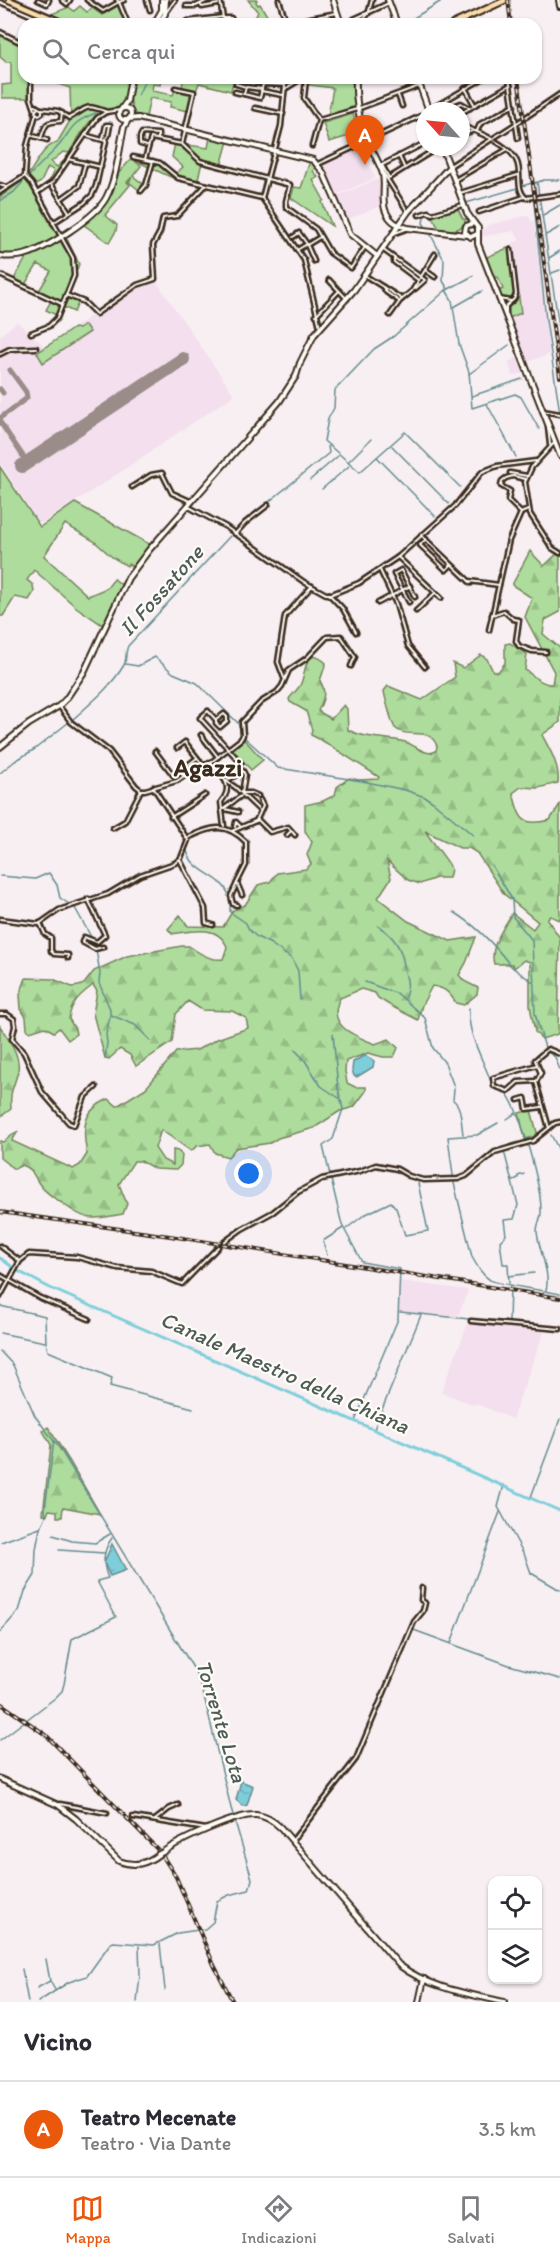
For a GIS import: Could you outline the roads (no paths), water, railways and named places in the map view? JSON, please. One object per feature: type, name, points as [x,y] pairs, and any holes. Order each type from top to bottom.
[{"type":"main road","points":[[9,0],[51,18]]},
{"type":"main road","points":[[467,18],[506,0]]},
{"type":"street","points":[[39,1],[47,4],[49,0]]},
{"type":"street","points":[[62,0],[66,4],[70,0]]},
{"type":"street","points":[[87,0],[103,10],[124,0]]},
{"type":"street","points":[[147,0],[150,10]]},
{"type":"street","points":[[164,0],[165,14]]},
{"type":"street","points":[[157,18],[164,0]]},
{"type":"street","points":[[163,18],[175,0]]},
{"type":"street","points":[[186,6],[208,0]]},
{"type":"street","points":[[220,0],[223,18]]},
{"type":"street","points":[[279,0],[284,18]]},
{"type":"street","points":[[333,0],[339,18]]},
{"type":"street","points":[[364,18],[372,0]]},
{"type":"street","points":[[559,0],[560,6]]},
{"type":"street","points":[[118,1],[125,18]]},
{"type":"street","points":[[0,2],[37,18]]},
{"type":"street","points":[[356,18],[389,2],[395,18]]},
{"type":"street","points":[[200,4],[202,7],[218,4]]},
{"type":"street","points":[[310,18],[337,12]]},
{"type":"street","points":[[0,32],[18,41]]},
{"type":"street","points":[[31,84],[32,103],[39,110],[58,111],[69,118],[83,108],[93,106],[128,120],[138,118],[306,158],[318,164],[323,172],[347,231],[377,256]]},
{"type":"street","points":[[124,126],[120,118],[121,109],[127,101],[130,84]]},
{"type":"street","points":[[236,84],[283,95]]},
{"type":"street","points":[[260,98],[263,84],[285,85],[283,114],[262,198]]},
{"type":"street","points":[[285,89],[293,84]]},
{"type":"street","points":[[306,84],[304,98],[319,120],[312,146]]},
{"type":"street","points":[[355,84],[357,109],[367,141],[382,171],[408,212]]},
{"type":"street","points":[[443,102],[473,84]]},
{"type":"street","points":[[470,108],[510,85],[518,138]]},
{"type":"street","points":[[319,120],[357,109],[419,86],[425,102]]},
{"type":"street","points":[[244,94],[246,87]]},
{"type":"street","points":[[175,88],[194,92],[182,144]]},
{"type":"street","points":[[465,88],[475,105]]},
{"type":"street","points":[[235,92],[260,98],[263,101]]},
{"type":"street","points":[[398,93],[402,106]]},
{"type":"street","points":[[526,117],[560,94]]},
{"type":"street","points":[[0,256],[12,257],[31,253],[92,215],[106,198],[124,126],[131,112],[127,101]]},
{"type":"street","points":[[470,133],[476,131],[480,124],[514,105]]},
{"type":"street","points":[[255,108],[283,114]]},
{"type":"street","points":[[99,109],[102,114]]},
{"type":"street","points":[[37,193],[51,184],[96,118],[121,109],[131,112],[138,118]]},
{"type":"street","points":[[31,333],[54,322],[74,276],[75,264],[37,193],[25,176],[30,135],[39,110]]},
{"type":"street","points":[[37,115],[39,110]]},
{"type":"street","points":[[41,138],[46,125],[52,121],[61,121],[62,113]]},
{"type":"street","points":[[318,164],[416,118]]},
{"type":"street","points":[[0,747],[29,724],[59,706],[84,672],[128,578],[153,545],[189,507],[279,402],[293,382],[314,335],[347,299],[408,212],[450,166],[523,119]]},
{"type":"street","points":[[470,129],[507,150],[518,162],[518,175],[524,197]]},
{"type":"street","points":[[148,147],[140,144],[142,133],[158,135],[158,139]]},
{"type":"street","points":[[30,135],[47,140]]},
{"type":"street","points":[[53,224],[92,195],[105,140],[85,135]]},
{"type":"street","points":[[145,159],[151,138],[158,139],[182,144],[200,161],[290,185],[286,207],[316,229],[330,252],[351,268],[365,247]]},
{"type":"street","points":[[416,147],[382,165],[389,178],[426,156]]},
{"type":"street","points":[[455,180],[507,150]]},
{"type":"street","points":[[399,156],[405,168]]},
{"type":"street","points":[[445,156],[466,213],[478,228],[478,244],[560,455]]},
{"type":"street","points":[[133,157],[160,163],[178,178],[262,198],[303,260],[320,327]]},
{"type":"street","points":[[68,159],[100,168]]},
{"type":"street","points":[[141,191],[146,185],[153,161]]},
{"type":"street","points":[[61,199],[79,186],[85,164]]},
{"type":"street","points":[[382,171],[385,187],[384,206],[393,226],[391,236]]},
{"type":"street","points":[[459,193],[518,175]]},
{"type":"street","points":[[0,192],[25,176]]},
{"type":"street","points":[[51,184],[69,213]]},
{"type":"street","points":[[0,185],[6,187]]},
{"type":"street","points":[[66,295],[84,302],[96,314],[137,285],[155,279],[153,245],[161,230],[163,218],[177,216],[195,200],[206,185]]},
{"type":"street","points":[[538,197],[560,194]]},
{"type":"street","points":[[479,212],[524,197],[533,197]]},
{"type":"street","points":[[419,215],[428,212],[432,214],[463,205]]},
{"type":"street","points":[[466,213],[465,227],[469,236],[478,244]]},
{"type":"street","points":[[390,219],[406,228]]},
{"type":"street","points":[[451,232],[474,223]]},
{"type":"street","points":[[391,236],[406,228],[469,236],[477,234]]},
{"type":"street","points":[[293,237],[299,233],[308,244],[314,261]]},
{"type":"street","points":[[297,250],[321,237]]},
{"type":"street","points":[[382,249],[394,259],[394,262],[419,279],[425,280]]},
{"type":"street","points":[[504,306],[516,294],[511,250]]},
{"type":"street","points":[[412,291],[435,254]]},
{"type":"street","points":[[425,270],[435,277]]},
{"type":"street","points":[[390,315],[401,300],[431,274]]},
{"type":"street","points":[[0,275],[62,304]]},
{"type":"street","points":[[364,276],[401,300]]},
{"type":"street","points":[[329,280],[347,299]]},
{"type":"street","points":[[316,315],[339,291]]},
{"type":"street","points":[[499,299],[511,301]]},
{"type":"street","points":[[504,306],[506,301]]},
{"type":"street","points":[[0,354],[10,349],[36,348]]},
{"type":"street","points":[[543,411],[560,414]]},
{"type":"street","points":[[547,421],[550,446]]},
{"type":"street","points":[[555,442],[537,461],[526,478],[528,510],[552,548],[560,553]]},
{"type":"street","points":[[327,594],[351,587],[398,557],[457,503],[482,472],[500,466],[537,461]]},
{"type":"street","points":[[132,487],[151,475],[162,473],[172,493],[192,502]]},
{"type":"street","points":[[510,473],[526,478]]},
{"type":"street","points":[[521,513],[508,500],[510,491],[501,486],[501,483],[513,476],[526,478]]},
{"type":"street","points":[[235,534],[268,505]]},
{"type":"street","points":[[189,507],[226,527],[327,594],[344,609],[356,632]]},
{"type":"street","points":[[489,630],[509,540],[521,513],[528,510]]},
{"type":"street","points":[[421,535],[470,582],[499,585]]},
{"type":"street","points":[[426,539],[420,545],[446,570],[452,564]]},
{"type":"street","points":[[398,557],[441,598]]},
{"type":"street","points":[[380,570],[392,595],[408,646],[425,667]]},
{"type":"street","points":[[409,602],[394,574],[401,570],[415,597]]},
{"type":"street","points":[[284,678],[278,662],[285,616],[312,586]]},
{"type":"street","points":[[378,603],[410,586]]},
{"type":"street","points":[[416,611],[435,593]]},
{"type":"street","points":[[492,615],[504,612],[513,619],[519,620],[516,641],[519,646],[532,651],[546,652]]},
{"type":"street","points":[[59,706],[71,722],[109,751],[141,790],[173,783],[210,763],[241,739],[242,722],[261,702],[277,692],[289,670],[307,658],[327,637],[341,636],[355,659],[351,666]]},
{"type":"street","points":[[216,720],[208,711],[200,718],[230,748],[241,763]]},
{"type":"street","points":[[201,735],[218,757]]},
{"type":"street","points":[[177,748],[185,742],[203,765]]},
{"type":"street","points":[[155,750],[173,775],[197,758]]},
{"type":"street","points":[[210,763],[226,781],[259,810]]},
{"type":"street","points":[[180,771],[183,776]]},
{"type":"street","points":[[226,781],[243,771],[245,775],[242,793],[258,796]]},
{"type":"street","points":[[224,827],[222,802],[228,794],[226,781]]},
{"type":"street","points":[[153,788],[171,817],[188,838]]},
{"type":"street","points":[[113,828],[125,821],[141,790]]},
{"type":"street","points":[[171,817],[206,795]]},
{"type":"street","points":[[231,807],[242,796]]},
{"type":"street","points":[[222,810],[242,796]]},
{"type":"street","points":[[256,821],[263,806],[260,800]]},
{"type":"street","points":[[222,810],[238,812]]},
{"type":"street","points":[[234,830],[261,820],[270,832],[288,827],[295,835]]},
{"type":"street","points":[[0,919],[31,924],[40,923],[59,910],[108,894],[140,875],[180,860],[188,838],[215,827],[234,830],[247,845],[246,865],[231,896],[233,904],[237,905]]},
{"type":"street","points":[[287,835],[291,831]]},
{"type":"street","points":[[180,860],[205,908],[206,923],[213,925]]},
{"type":"street","points":[[237,883],[242,895]]},
{"type":"street","points":[[88,899],[105,935],[97,942],[84,937],[82,942],[91,948],[103,947]]},
{"type":"street","points":[[40,923],[45,934],[51,938],[51,951],[54,954],[68,955],[68,958]]},
{"type":"street","points":[[0,1014],[8,1014],[14,1019],[12,1039],[24,1053],[42,1092],[69,1123],[74,1125],[85,1097],[96,1087]]},
{"type":"street","points":[[537,1065],[493,1078],[494,1086],[508,1091],[518,1082],[536,1081],[541,1076],[536,1059],[548,1049],[560,1054]]},
{"type":"street","points":[[536,1081],[549,1128]]},
{"type":"street","points":[[518,1100],[525,1098],[527,1109],[543,1107]]},
{"type":"street","points":[[224,1242],[273,1212],[298,1192],[322,1179],[376,1165],[397,1169],[423,1180],[458,1179],[466,1176],[495,1152],[533,1141],[560,1122]]},
{"type":"street","points":[[0,1246],[19,1262]]},
{"type":"street","points":[[0,1297],[19,1262],[29,1254],[77,1257],[117,1268],[151,1271],[182,1284],[218,1247]]},
{"type":"street","points":[[0,1275],[10,1278],[40,1298],[89,1319]]},
{"type":"street","points":[[471,1321],[560,1329]]},
{"type":"street","points":[[292,1841],[356,1759],[414,1622],[424,1608],[425,1603],[421,1600],[422,1588]]},
{"type":"street","points":[[0,1779],[55,1803],[107,1813]]},
{"type":"street","points":[[55,1803],[76,1819],[119,1861],[128,1864],[142,1864],[185,1838],[244,1817],[258,1815],[272,1820],[405,1969],[452,1989],[504,2002]]},
{"type":"street","points":[[155,1820],[178,1805]]},
{"type":"street","points":[[134,1817],[209,1830]]},
{"type":"street","points":[[419,2002],[424,1979]]},
{"type":"water","points":[[365,1055],[374,1061],[373,1067],[357,1077],[354,1076],[353,1062]]},
{"type":"water","points":[[112,1544],[126,1570],[110,1576],[104,1563]]},
{"type":"water","points":[[241,1781],[253,1786],[247,1805],[243,1806],[236,1800]]},
{"type":"waterway","points":[[414,18],[443,0]]},
{"type":"waterway","points":[[138,95],[143,84]]},
{"type":"waterway","points":[[29,176],[79,121],[96,113]]},
{"type":"waterway","points":[[535,183],[544,180],[560,180]]},
{"type":"waterway","points":[[0,201],[14,192],[23,182]]},
{"type":"waterway","points":[[537,182],[560,333]]},
{"type":"waterway","points":[[522,186],[532,183],[546,320],[560,413]]},
{"type":"waterway","points":[[466,203],[518,188]]},
{"type":"waterway","points":[[543,215],[560,205]]},
{"type":"waterway","points":[[424,218],[425,226]]},
{"type":"waterway","points":[[546,235],[560,227]]},
{"type":"waterway","points":[[431,235],[444,260],[443,281],[448,289]]},
{"type":"waterway","points":[[549,258],[560,251]]},
{"type":"waterway","points":[[552,273],[560,270]]},
{"type":"waterway","name":"Il Fossatone","points":[[460,487],[405,432],[360,472],[324,441],[328,419],[334,408],[335,390],[374,349],[394,336],[445,291],[473,276]]},
{"type":"waterway","points":[[446,290],[452,300],[459,344],[469,372],[472,408],[515,394],[521,397],[539,429]]},
{"type":"waterway","points":[[454,307],[482,291]]},
{"type":"waterway","points":[[469,374],[509,345]]},
{"type":"waterway","points":[[472,396],[522,379]]},
{"type":"waterway","points":[[487,404],[516,457]]},
{"type":"waterway","points":[[348,462],[371,439]]},
{"type":"waterway","name":"Il Fossatone","points":[[244,522],[329,453],[328,446]]},
{"type":"waterway","points":[[392,446],[449,504]]},
{"type":"waterway","points":[[310,480],[338,456]]},
{"type":"waterway","points":[[377,457],[435,516]]},
{"type":"waterway","points":[[322,489],[349,466]]},
{"type":"waterway","name":"Il Fossatone","points":[[74,724],[72,720],[119,673],[125,663],[128,646],[230,536]]},
{"type":"waterway","points":[[125,664],[138,666],[155,657],[173,673],[197,683],[238,723],[241,732]]},
{"type":"waterway","name":"Il Fossatone","points":[[0,773],[69,722]]},
{"type":"waterway","points":[[90,735],[98,742]]},
{"type":"waterway","points":[[243,736],[278,768],[362,781],[405,790],[425,797],[473,835]]},
{"type":"waterway","points":[[105,746],[125,770]]},
{"type":"waterway","points":[[144,789],[153,787]]},
{"type":"waterway","points":[[185,836],[186,849],[190,858],[217,880],[228,893],[230,912],[246,923],[249,930],[257,937],[292,959],[298,971],[300,1000]]},
{"type":"waterway","points":[[492,866],[512,899],[513,917],[532,940],[535,1014],[546,1051],[555,1057],[560,1070]]},
{"type":"waterway","points":[[0,876],[35,879],[49,873],[57,885],[60,898],[75,908],[95,944],[100,973],[99,983],[110,1009],[105,1058]]},
{"type":"waterway","points":[[454,912],[478,929],[510,965],[533,982]]},
{"type":"waterway","points":[[378,926],[396,942],[401,953],[407,984],[405,998]]},
{"type":"waterway","points":[[365,982],[398,994],[425,1018],[433,1048],[445,1063],[453,1084],[453,1100],[460,1110],[463,1134]]},
{"type":"waterway","points":[[469,1008],[470,1028],[476,1047],[492,1084],[500,1087]]},
{"type":"waterway","points":[[111,1015],[135,1025],[150,1040]]},
{"type":"waterway","points":[[333,1034],[338,1088],[343,1109],[333,1139],[323,1146],[342,1225],[362,1262],[400,1269],[398,1319],[355,1421]]},
{"type":"waterway","points":[[295,1050],[304,1059],[321,1086],[339,1098]]},
{"type":"waterway","points":[[504,1090],[517,1113],[529,1148],[538,1186],[541,1213],[537,1231],[546,1268],[546,1290]]},
{"type":"waterway","points":[[507,1119],[516,1113]]},
{"type":"waterway","points":[[498,1123],[477,1135],[448,1137],[454,1183],[472,1257],[482,1273],[490,1280],[560,1294]]},
{"type":"waterway","points":[[551,1135],[560,1152]]},
{"type":"waterway","points":[[504,1151],[518,1205],[514,1219],[504,1220],[506,1235],[500,1241],[503,1264],[508,1264],[509,1283]]},
{"type":"waterway","points":[[513,1181],[524,1174]]},
{"type":"waterway","points":[[346,1229],[364,1215],[391,1202],[396,1208],[405,1235],[428,1231],[418,1183]]},
{"type":"waterway","points":[[327,1255],[323,1241],[343,1228]]},
{"type":"waterway","name":"Canale Maestro della Chiana","points":[[0,1258],[18,1271],[50,1288],[560,1511]]},
{"type":"waterway","points":[[508,1276],[534,1273]]},
{"type":"waterway","points":[[400,1312],[509,1323],[510,1285]]},
{"type":"waterway","points":[[0,1306],[45,1316],[48,1351],[112,1378],[110,1386],[193,1408]]},
{"type":"waterway","points":[[374,1429],[421,1315]]},
{"type":"waterway","points":[[0,1333],[45,1342]]},
{"type":"waterway","name":"Torrente Lota","points":[[0,1351],[13,1365],[35,1416],[60,1449],[195,1671],[203,1692],[231,1808],[252,1879],[249,1890],[217,1901],[213,1922],[205,1929],[178,1933],[154,1945],[113,1942],[87,1976],[69,1982],[38,2002]]},
{"type":"waterway","points":[[531,1497],[560,1419]]},
{"type":"waterway","points":[[0,1632],[19,1611],[25,1591],[35,1575],[36,1549],[40,1529],[46,1516],[54,1441]]},
{"type":"waterway","points":[[504,1485],[498,1507],[525,1556],[531,1573],[560,1590]]},
{"type":"waterway","points":[[451,1643],[500,1512]]},
{"type":"waterway","points":[[1,1542],[40,1528]]},
{"type":"waterway","points":[[53,1535],[72,1541],[95,1543],[110,1534]]},
{"type":"waterway","points":[[0,1740],[62,1691],[72,1639],[116,1617],[97,1581],[108,1578],[104,1557],[112,1538]]},
{"type":"waterway","points":[[59,1550],[104,1553]]},
{"type":"waterway","points":[[411,1629],[509,1665],[560,1679]]},
{"type":"waterway","points":[[160,1944],[165,1990]]},
{"type":"waterway","points":[[137,2002],[140,1975],[139,1946]]},
{"type":"waterway","points":[[46,1959],[50,1981],[55,1990]]},
{"type":"waterway","points":[[22,1969],[28,2002]]},
{"type":"waterway","points":[[37,1988],[50,1981]]},
{"type":"railway","points":[[508,0],[510,18]]},
{"type":"railway","points":[[519,84],[560,377]]},
{"type":"railway","points":[[0,1212],[170,1236],[560,1298]]},
{"type":"railway","points":[[0,1703],[46,1735],[160,1852],[176,1877],[214,1965],[233,2002]]},
{"type":"place","name":"Teatro Mecenate","points":[[365,165]]},
{"type":"district","name":"Agazzi","points":[[208,768]]}]
